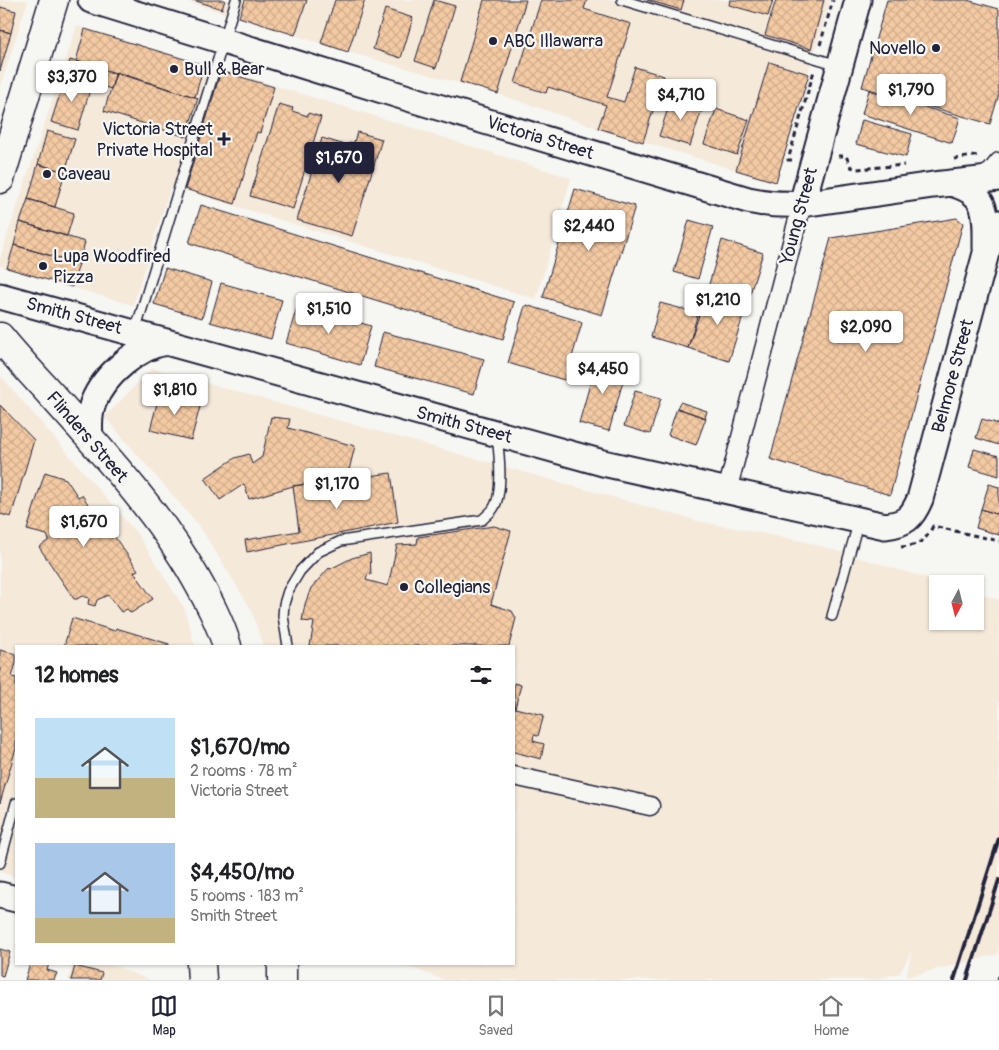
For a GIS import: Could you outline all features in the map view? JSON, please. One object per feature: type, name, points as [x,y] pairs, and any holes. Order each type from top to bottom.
[{"type":"main road","points":[[0,179],[54,0]]},
{"type":"main road","name":"Flinders Street","points":[[0,337],[90,438],[148,508],[181,552],[208,600],[226,645]]},
{"type":"main road","points":[[200,965],[202,980]]},
{"type":"main road","points":[[282,965],[282,980]]},
{"type":"street","name":"Victoria Street","points":[[91,0],[748,200],[784,205],[802,204],[947,172],[988,179]]},
{"type":"street","name":"Young Street","points":[[727,491],[814,158],[858,0]]},
{"type":"street","points":[[988,179],[994,156]]},
{"type":"street","name":"Belmore Street","points":[[947,172],[980,200],[986,223],[986,253]]},
{"type":"street","name":"Belmore Street","points":[[920,499],[986,253],[999,223]]},
{"type":"street","name":"Smith Street","points":[[0,296],[604,463],[885,526],[897,525],[907,520],[915,510],[920,499]]},
{"type":"street","points":[[90,438],[90,420],[93,404],[105,384],[132,357],[156,345],[167,342]]},
{"type":"street","points":[[515,776],[650,806]]},
{"type":"street","points":[[0,895],[15,900]]},
{"type":"lane","points":[[134,333],[236,0]]},
{"type":"lane","points":[[622,0],[840,66]]},
{"type":"lane","points":[[288,645],[283,616],[288,591],[300,571],[318,552],[341,541],[482,520],[494,508],[499,494],[499,451],[496,434]]},
{"type":"lane","points":[[832,616],[859,520]]},
{"type":"lane","points":[[0,863],[15,807]]},
{"type":"path","name":"Young Street","points":[[814,158],[788,160],[833,0]]},
{"type":"path","points":[[947,172],[979,155],[994,156]]},
{"type":"path","points":[[814,158],[846,156],[854,169],[862,170],[910,164]]},
{"type":"path","points":[[933,526],[999,541]]},
{"type":"path","points":[[998,980],[999,976]]},
{"type":"shaded area","points":[[0,0],[28,0],[0,87]]},
{"type":"shaded area","points":[[183,0],[830,0],[776,182],[598,128],[498,94],[348,52]]},
{"type":"shaded area","points":[[77,26],[388,120],[571,178],[536,299],[171,186],[133,305],[0,266],[0,258]]},
{"type":"shaded area","points":[[152,368],[698,521],[807,542],[929,579],[929,630],[984,630],[984,595],[999,600],[998,954],[906,977],[912,950],[900,973],[874,980],[445,980],[404,965],[515,965],[515,645],[263,645],[251,609],[200,527],[105,417]]},
{"type":"shaded area","points":[[0,375],[138,535],[184,608],[195,645],[15,645],[15,877],[0,872]]},
{"type":"shaded area","points":[[73,965],[112,965],[150,980],[68,980]]},
{"type":"building","points":[[193,0],[225,0],[222,9]]},
{"type":"building","points":[[245,0],[307,0],[295,35],[239,17]]},
{"type":"building","points":[[335,0],[365,0],[348,52],[321,43]]},
{"type":"building","points":[[434,0],[455,6],[436,68],[415,61]]},
{"type":"building","name":"ABC Illawarra","points":[[484,0],[526,0],[498,94],[460,82]]},
{"type":"building","points":[[541,0],[587,0],[584,9],[631,24],[607,97],[624,102],[635,67],[664,76],[643,142],[598,128],[606,105],[548,87],[546,93],[515,83]]},
{"type":"building","points":[[647,0],[684,0],[681,10]]},
{"type":"building","points":[[730,0],[773,0],[768,16],[729,5]]},
{"type":"building","points":[[776,0],[824,0],[811,49],[765,35]]},
{"type":"building","name":"Novello","points":[[887,0],[967,0],[999,9],[999,94],[990,124],[862,87]]},
{"type":"building","points":[[0,7],[16,11],[11,33],[0,30]]},
{"type":"building","points":[[385,9],[413,18],[401,58],[373,49]]},
{"type":"building","points":[[85,29],[204,65],[195,97],[76,61]]},
{"type":"building","points":[[0,30],[11,33],[0,71]]},
{"type":"building","points":[[70,60],[116,74],[111,89],[66,75]]},
{"type":"building","points":[[769,62],[809,74],[776,182],[736,170]]},
{"type":"building","name":"Victoria Street Private Hospital","points":[[221,71],[274,87],[260,133],[257,132],[235,204],[185,189]]},
{"type":"building","points":[[116,72],[198,98],[186,137],[104,111]]},
{"type":"building","points":[[66,75],[92,83],[78,130],[51,122]]},
{"type":"building","points":[[869,90],[960,118],[952,143],[862,114]]},
{"type":"building","points":[[672,96],[703,106],[690,146],[659,136]]},
{"type":"building","points":[[279,104],[293,108],[292,111],[308,116],[308,113],[321,117],[293,209],[250,196]]},
{"type":"building","points":[[716,109],[749,120],[737,155],[704,144]]},
{"type":"building","points":[[862,120],[912,134],[906,157],[856,144]]},
{"type":"building","points":[[47,131],[75,139],[65,172],[38,164]]},
{"type":"building","points":[[357,132],[382,139],[352,236],[297,220],[322,138],[345,145],[354,142]]},
{"type":"building","points":[[38,164],[65,172],[55,207],[28,199]]},
{"type":"building","points":[[575,189],[635,206],[602,315],[543,297]]},
{"type":"building","points":[[28,199],[74,213],[67,236],[20,222]]},
{"type":"building","points":[[201,205],[514,302],[503,339],[189,243]]},
{"type":"building","points":[[957,218],[963,223],[890,495],[770,459],[831,238]]},
{"type":"building","points":[[689,220],[713,227],[698,279],[674,272]]},
{"type":"building","points":[[20,222],[85,242],[79,264],[14,245]]},
{"type":"building","points":[[722,240],[763,253],[747,303],[707,291]]},
{"type":"building","name":"Lupa Woodfired Pizza","points":[[14,245],[79,264],[72,287],[7,268]]},
{"type":"building","points":[[165,268],[212,282],[202,318],[154,304]]},
{"type":"building","points":[[221,283],[282,300],[271,339],[210,322]]},
{"type":"building","points":[[707,291],[747,303],[729,361],[688,348]]},
{"type":"building","points":[[660,303],[698,313],[688,348],[651,337]]},
{"type":"building","points":[[298,304],[371,326],[360,365],[286,343]]},
{"type":"building","points":[[526,305],[582,323],[572,357],[578,359],[575,373],[568,372],[564,380],[508,363]]},
{"type":"building","points":[[383,332],[484,359],[474,394],[374,367]]},
{"type":"building","points":[[597,359],[627,367],[609,431],[579,423]]},
{"type":"building","points":[[635,391],[661,398],[650,434],[624,426]]},
{"type":"building","points":[[160,392],[201,403],[191,440],[150,430]]},
{"type":"building","points":[[680,402],[707,411],[705,418],[677,408]]},
{"type":"building","points":[[0,405],[34,440],[11,517],[0,514]]},
{"type":"building","points":[[677,408],[706,418],[696,445],[668,435]]},
{"type":"building","points":[[271,417],[290,419],[288,428],[355,446],[347,478],[293,486],[249,499],[244,484],[220,500],[205,478],[235,458],[249,454],[252,464],[262,457]]},
{"type":"building","points":[[982,419],[999,424],[999,445],[976,438]]},
{"type":"building","points":[[974,449],[999,456],[999,476],[969,467]]},
{"type":"building","points":[[45,472],[66,479],[78,497],[82,495],[101,524],[104,522],[138,570],[134,572],[153,599],[131,613],[127,609],[121,612],[108,595],[97,600],[95,606],[88,604],[89,598],[82,596],[74,599],[39,547],[49,540],[47,535],[27,530]]},
{"type":"building","points":[[391,473],[398,522],[247,552],[245,540],[299,531],[293,486]]},
{"type":"building","points":[[989,484],[999,487],[999,515],[981,509]]},
{"type":"building","points":[[981,509],[999,515],[999,535],[976,528]]},
{"type":"building","name":"Collegians","points":[[494,526],[511,531],[491,604],[512,611],[516,618],[509,645],[310,645],[314,622],[302,621],[305,604],[311,588],[329,568],[370,553],[371,575],[368,574],[366,580],[388,586],[397,545],[417,544],[418,537]]},
{"type":"building","points":[[72,618],[115,631],[116,628],[169,644],[169,645],[64,645]]},
{"type":"building","points":[[0,650],[15,654],[15,666],[12,677],[15,678],[15,751],[0,803]]},
{"type":"building","points":[[515,683],[521,685],[515,708]]},
{"type":"building","points":[[515,708],[544,715],[538,736],[534,735],[533,741],[544,744],[541,759],[515,752]]},
{"type":"building","points":[[0,949],[10,952],[3,976],[0,975]]},
{"type":"building","points":[[30,965],[49,965],[47,970],[57,973],[54,980],[25,980]]},
{"type":"building","points":[[75,966],[102,973],[100,980],[71,980]]},
{"type":"railway","points":[[954,980],[999,838]]},
{"type":"railway","points":[[967,980],[999,880]]},
{"type":"place","name":"ABC Illawarra","points":[[493,41]]},
{"type":"place","name":"Novello","points":[[936,48]]},
{"type":"place","name":"Bull & Bear","points":[[174,69]]},
{"type":"place","name":"Victoria Street Private Hospital","points":[[224,139]]},
{"type":"place","name":"Caveau","points":[[47,174]]},
{"type":"place","name":"Lupa Woodfired Pizza","points":[[43,266]]},
{"type":"place","name":"Collegians","points":[[404,587]]}]
